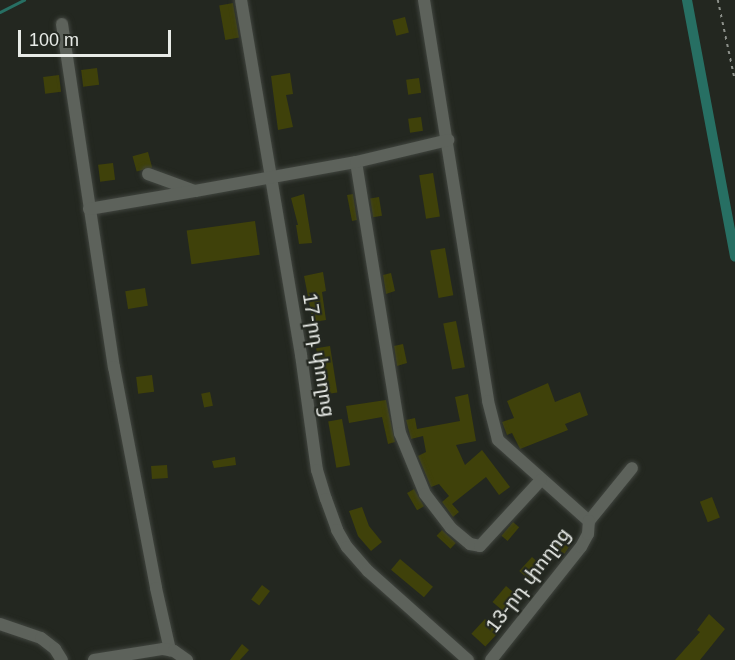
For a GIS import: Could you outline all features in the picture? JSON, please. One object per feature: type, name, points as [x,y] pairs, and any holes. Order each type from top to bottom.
[{"type":"street","name":"17-րդ փողոց","points":[[241,0],[317,470],[337,530],[347,547],[368,571],[468,660]]},
{"type":"street","points":[[424,0],[488,401],[498,440],[589,521],[632,468]]},
{"type":"street","points":[[62,24],[88,209],[117,379],[156,588],[170,650]]},
{"type":"street","points":[[88,209],[356,162],[448,140]]},
{"type":"street","points":[[356,162],[400,433],[425,494],[451,528],[470,544],[480,546],[541,480]]},
{"type":"street","points":[[148,174],[195,191]]},
{"type":"street","name":"13-րդ փողոց","points":[[491,660],[581,547],[588,534],[589,521]]},
{"type":"street","points":[[0,624],[41,638],[55,649],[62,660]]},
{"type":"street","points":[[94,660],[170,650],[187,660]]},
{"type":"path","points":[[718,0],[735,80]]},
{"type":"building","points":[[233,3],[239,37],[225,40],[219,5]]},
{"type":"building","points":[[405,17],[409,33],[396,36],[392,20]]},
{"type":"building","points":[[97,68],[99,85],[83,87],[81,70]]},
{"type":"building","points":[[290,73],[293,94],[286,95],[293,127],[278,130],[271,76]]},
{"type":"building","points":[[59,75],[61,92],[45,94],[43,77]]},
{"type":"building","points":[[419,78],[421,93],[408,95],[406,80]]},
{"type":"building","points":[[421,117],[423,131],[410,133],[408,119]]},
{"type":"building","points":[[148,152],[152,167],[137,172],[133,156]]},
{"type":"building","points":[[113,163],[115,180],[100,182],[98,165]]},
{"type":"building","points":[[433,173],[440,216],[426,219],[419,175]]},
{"type":"building","points":[[304,194],[312,243],[299,244],[296,225],[298,225],[291,198]]},
{"type":"building","points":[[353,194],[357,220],[352,221],[347,195]]},
{"type":"building","points":[[379,197],[382,216],[373,217],[370,198]]},
{"type":"building","points":[[255,221],[260,255],[191,264],[187,231]]},
{"type":"building","points":[[445,248],[453,295],[439,298],[430,251]]},
{"type":"building","points":[[323,272],[326,291],[322,292],[326,320],[313,322],[304,276]]},
{"type":"building","points":[[391,273],[395,291],[386,294],[383,275]]},
{"type":"building","points":[[145,288],[148,306],[128,309],[125,291]]},
{"type":"building","points":[[456,321],[465,367],[452,370],[443,323]]},
{"type":"building","points":[[403,344],[407,363],[397,366],[394,346]]},
{"type":"building","points":[[330,346],[337,392],[324,395],[316,348]]},
{"type":"building","points":[[152,375],[154,392],[138,394],[136,377]]},
{"type":"building","points":[[548,383],[555,402],[580,392],[588,415],[565,424],[568,430],[520,449],[512,433],[507,435],[502,422],[514,418],[507,401]]},
{"type":"building","points":[[210,392],[213,406],[204,408],[201,394]]},
{"type":"building","points":[[468,394],[476,441],[456,445],[465,465],[482,450],[510,487],[499,495],[486,477],[452,504],[459,512],[453,517],[442,502],[449,496],[439,484],[431,487],[418,456],[426,452],[423,436],[411,439],[406,420],[415,418],[417,429],[460,421],[455,397]]},
{"type":"building","points":[[386,400],[395,442],[388,444],[382,417],[349,423],[346,406]]},
{"type":"building","points":[[342,419],[350,465],[336,468],[328,421]]},
{"type":"building","points":[[235,457],[236,465],[214,468],[212,461]]},
{"type":"building","points":[[167,465],[168,478],[152,479],[151,466]]},
{"type":"building","points":[[414,489],[424,506],[417,510],[407,493]]},
{"type":"building","points":[[712,497],[720,518],[708,522],[700,502]]},
{"type":"building","points":[[362,507],[369,526],[382,542],[371,551],[358,536],[349,511]]},
{"type":"building","points":[[513,522],[519,527],[508,541],[501,536]]},
{"type":"building","points":[[442,530],[456,543],[450,549],[437,536]]},
{"type":"building","points":[[563,531],[575,539],[565,554],[553,546]]},
{"type":"building","points":[[532,557],[542,566],[529,580],[519,571]]},
{"type":"building","points":[[400,559],[433,587],[424,597],[391,570]]},
{"type":"building","points":[[262,585],[270,591],[259,605],[251,599]]},
{"type":"building","points":[[506,586],[518,596],[505,612],[493,602]]},
{"type":"building","points":[[709,614],[725,629],[700,660],[675,660],[700,632],[697,630]]},
{"type":"building","points":[[485,619],[499,632],[485,647],[471,634]]},
{"type":"building","points":[[242,644],[249,650],[240,660],[230,660]]},
{"type":"waterway","points":[[0,12],[24,0]]},
{"type":"waterway","points":[[687,0],[735,257]]}]
